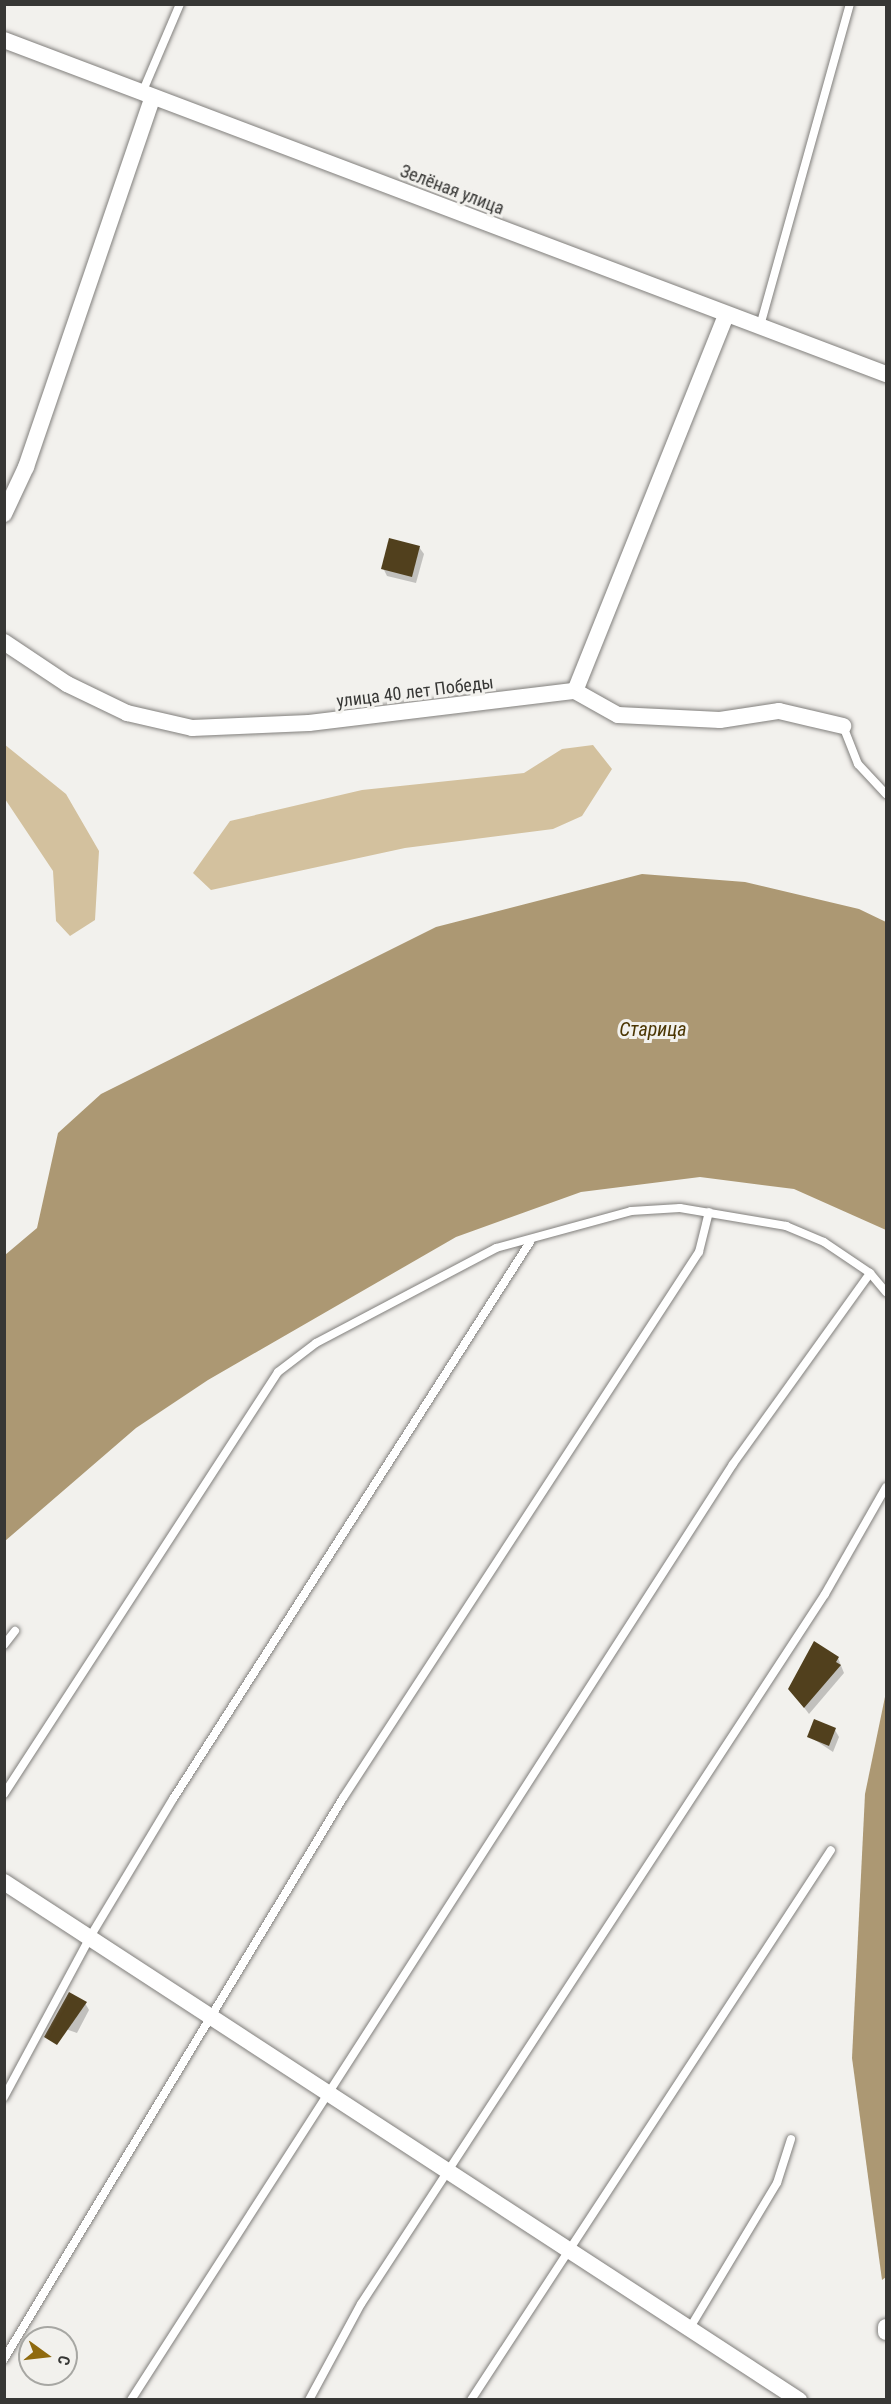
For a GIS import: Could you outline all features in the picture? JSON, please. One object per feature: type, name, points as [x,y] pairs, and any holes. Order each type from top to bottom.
[{"type":"street","name":"Зелёная улица","points":[[4,40],[886,374]]},
{"type":"street","points":[[4,514],[26,467],[148,95]]},
{"type":"street","points":[[726,315],[574,691],[618,715],[720,720],[779,711],[843,726]]},
{"type":"street","name":"улица 40 лет Победы","points":[[4,642],[67,684],[127,713],[192,728],[332,721],[574,691]]},
{"type":"street","points":[[4,1882],[688,2331],[799,2400]]},
{"type":"street","points":[[886,2327],[886,2332]]},
{"type":"lane","points":[[148,95],[180,4]]},
{"type":"lane","points":[[760,326],[850,4]]},
{"type":"lane","points":[[843,726],[858,764],[886,794]]},
{"type":"lane","points":[[4,1794],[278,1372],[316,1343],[496,1248],[530,1242],[567,1225],[631,1211],[709,1212],[786,1226],[824,1242],[870,1273],[886,1292]]},
{"type":"lane","points":[[4,2359],[209,2016],[349,1788],[699,1252],[709,1212]]},
{"type":"lane","points":[[4,2097],[90,1937],[530,1242]]},
{"type":"lane","points":[[131,2400],[733,1464],[870,1273]]},
{"type":"lane","points":[[309,2400],[361,2304],[825,1594],[886,1487]]},
{"type":"lane","points":[[4,1645],[15,1631]]},
{"type":"lane","points":[[471,2400],[831,1850]]},
{"type":"lane","points":[[688,2331],[777,2183],[791,2139]]},
{"type":"shaded area","points":[[4,744],[66,794],[99,851],[95,920],[70,936],[56,921],[53,871],[5,799]]},
{"type":"shaded area","points":[[593,745],[612,769],[582,816],[553,829],[405,848],[211,890],[193,873],[230,821],[362,790],[524,773],[562,749]]},
{"type":"water","name":"Старица","points":[[642,874],[745,882],[859,909],[886,922],[886,1230],[794,1189],[700,1177],[581,1192],[456,1237],[208,1380],[136,1428],[5,1541],[5,1255],[37,1228],[58,1133],[101,1094],[436,927]]},
{"type":"water","points":[[886,1692],[886,2277],[882,2280],[852,2058],[865,1794]]},
{"type":"building","points":[[389,538],[420,546],[412,577],[381,569]]},
{"type":"building","points":[[814,1641],[839,1657],[836,1662],[841,1665],[804,1708],[788,1689]]},
{"type":"building","points":[[814,1719],[836,1728],[829,1746],[807,1737]]},
{"type":"building","points":[[69,1992],[87,2002],[57,2045],[44,2037]]}]
